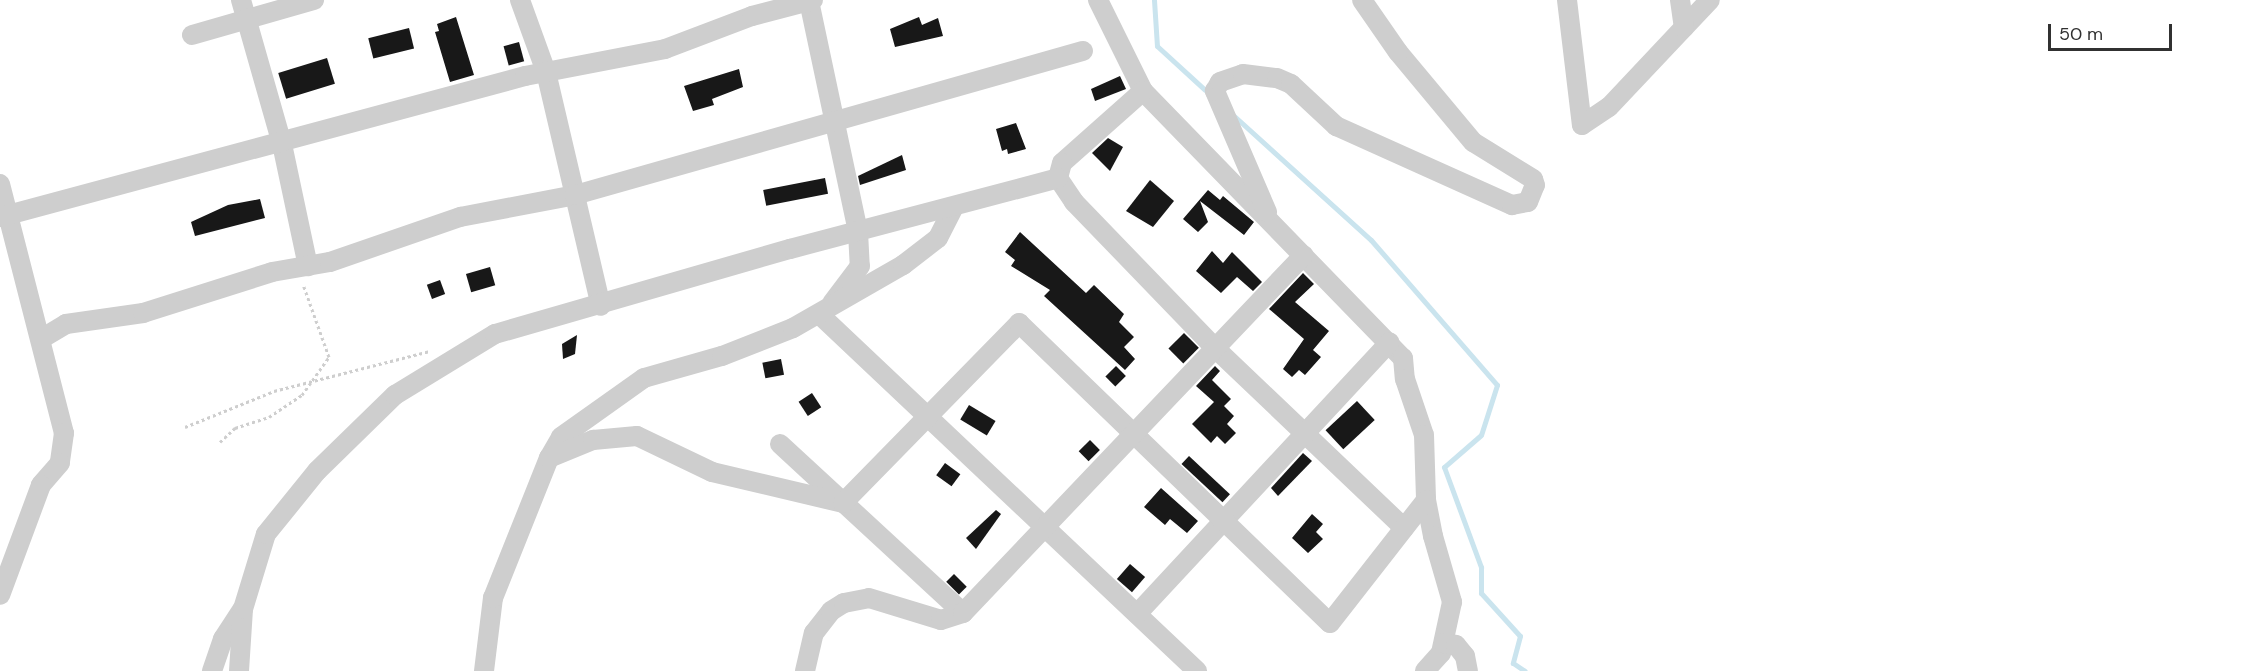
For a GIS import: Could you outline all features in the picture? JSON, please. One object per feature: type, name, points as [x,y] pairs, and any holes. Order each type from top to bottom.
[{"type":"street","points":[[241,0],[282,144],[303,267]]},
{"type":"street","points":[[192,35],[314,0]]},
{"type":"street","points":[[520,0],[546,72],[601,306]]},
{"type":"street","points":[[1098,0],[1143,91],[1390,342],[1403,358],[1405,379],[1424,435],[1426,500],[1452,602],[1441,653],[1425,671]]},
{"type":"street","points":[[1272,223],[1215,91],[1220,82],[1243,74],[1277,78],[1291,84],[1336,126],[1512,205],[1528,202],[1535,185],[1533,179],[1473,142],[1398,52],[1362,0]]},
{"type":"street","points":[[1567,0],[1582,125],[1609,107],[1710,0]]},
{"type":"street","points":[[1680,0],[1684,28]]},
{"type":"street","points":[[4,216],[546,72],[665,50],[752,16],[811,1],[858,232],[860,266],[823,312]]},
{"type":"street","points":[[41,339],[66,324],[143,313],[303,267],[460,217],[575,195],[1083,51]]},
{"type":"street","points":[[1143,91],[1062,163],[1058,178],[1074,202],[1215,348],[1404,528]]},
{"type":"street","points":[[239,671],[243,609],[266,534],[317,471],[395,395],[495,334],[1058,178]]},
{"type":"street","points":[[0,184],[4,216],[41,339],[64,433],[60,463],[41,485],[0,595]]},
{"type":"street","points":[[484,671],[493,598],[549,458],[561,437],[644,378],[722,356],[823,312],[903,266],[938,238],[953,208]]},
{"type":"street","points":[[805,671],[814,633],[831,611],[844,603],[869,598],[941,620],[963,613],[1044,525],[1305,255]]},
{"type":"street","points":[[823,312],[1197,671]]},
{"type":"street","points":[[843,503],[1019,323],[1222,523],[1330,623],[1426,500]]},
{"type":"street","points":[[1137,614],[1390,342]]},
{"type":"street","points":[[549,458],[593,440],[637,436],[712,472],[843,503]]},
{"type":"street","points":[[780,444],[963,613]]},
{"type":"street","points":[[212,671],[223,639],[243,609]]},
{"type":"street","points":[[1444,643],[1456,645],[1466,656],[1468,671]]},
{"type":"path","points":[[220,442],[235,428],[269,417],[302,395],[316,379],[329,357],[303,267]]},
{"type":"path","points":[[185,427],[316,379],[437,351]]},
{"type":"building","points":[[456,17],[474,75],[450,82],[435,32],[439,31],[437,24]]},
{"type":"building","points":[[919,17],[922,25],[938,18],[943,36],[895,47],[890,29]]},
{"type":"building","points":[[409,28],[414,48],[373,59],[368,38]]},
{"type":"building","points":[[519,42],[524,61],[509,65],[504,46]]},
{"type":"building","points":[[327,58],[335,84],[286,99],[278,73]]},
{"type":"building","points":[[739,69],[743,87],[712,99],[714,105],[693,111],[684,86]]},
{"type":"building","points":[[1120,76],[1126,89],[1095,101],[1091,89]]},
{"type":"building","points":[[1016,123],[1026,149],[1008,154],[1007,149],[1002,151],[996,129]]},
{"type":"building","points":[[1108,138],[1123,147],[1110,171],[1092,153]]},
{"type":"building","points":[[902,155],[906,170],[860,185],[858,176]]},
{"type":"building","points":[[825,178],[828,194],[766,206],[763,190]]},
{"type":"building","points":[[1150,180],[1174,201],[1153,227],[1126,211]]},
{"type":"building","points":[[1208,190],[1220,200],[1223,196],[1254,222],[1244,235],[1200,201],[1208,222],[1198,232],[1183,219]]},
{"type":"building","points":[[260,199],[265,218],[195,236],[191,222],[228,205]]},
{"type":"building","points":[[1020,232],[1086,293],[1094,285],[1124,314],[1119,322],[1134,337],[1124,347],[1135,359],[1125,370],[1044,296],[1050,290],[1011,266],[1015,260],[1005,252]]},
{"type":"building","points":[[1212,251],[1223,263],[1232,252],[1262,282],[1253,291],[1237,277],[1221,293],[1196,271]]},
{"type":"building","points":[[490,267],[495,285],[471,292],[466,274]]},
{"type":"building","points":[[1303,273],[1314,284],[1295,302],[1329,331],[1313,350],[1321,357],[1305,375],[1299,370],[1292,377],[1283,369],[1304,339],[1269,309]]},
{"type":"building","points":[[440,280],[445,294],[432,299],[427,285]]},
{"type":"building","points":[[1184,333],[1199,348],[1183,363],[1168,349]]},
{"type":"building","points":[[577,335],[575,354],[563,359],[562,344]]},
{"type":"building","points":[[781,359],[784,375],[765,378],[762,363]]},
{"type":"building","points":[[1116,366],[1126,376],[1115,387],[1105,377]]},
{"type":"building","points":[[1215,366],[1220,371],[1212,380],[1231,399],[1224,406],[1234,416],[1227,424],[1236,433],[1225,444],[1217,436],[1211,443],[1192,424],[1214,402],[1196,386]]},
{"type":"building","points":[[812,393],[821,407],[808,416],[799,402]]},
{"type":"building","points":[[1357,401],[1375,420],[1343,449],[1326,430]]},
{"type":"building","points":[[969,405],[996,421],[987,436],[960,420]]},
{"type":"building","points":[[1090,440],[1100,450],[1089,461],[1079,451]]},
{"type":"building","points":[[1303,453],[1312,461],[1278,496],[1271,488]]},
{"type":"building","points":[[1189,456],[1230,494],[1222,502],[1181,464]]},
{"type":"building","points":[[945,463],[960,474],[952,486],[936,475]]},
{"type":"building","points":[[1161,488],[1198,521],[1187,533],[1170,519],[1165,525],[1144,507]]},
{"type":"building","points":[[996,510],[1001,514],[976,549],[966,538]]},
{"type":"building","points":[[1312,514],[1323,524],[1316,532],[1323,539],[1308,553],[1292,538]]},
{"type":"building","points":[[1130,564],[1145,577],[1132,592],[1117,579]]},
{"type":"building","points":[[954,574],[967,587],[959,595],[946,582]]},
{"type":"waterway","points":[[1154,0],[1157,46],[1205,90]]},
{"type":"waterway","points":[[1233,115],[1371,240],[1497,385],[1481,435],[1444,467],[1481,567],[1481,593],[1520,636],[1513,663],[1525,671]]}]
